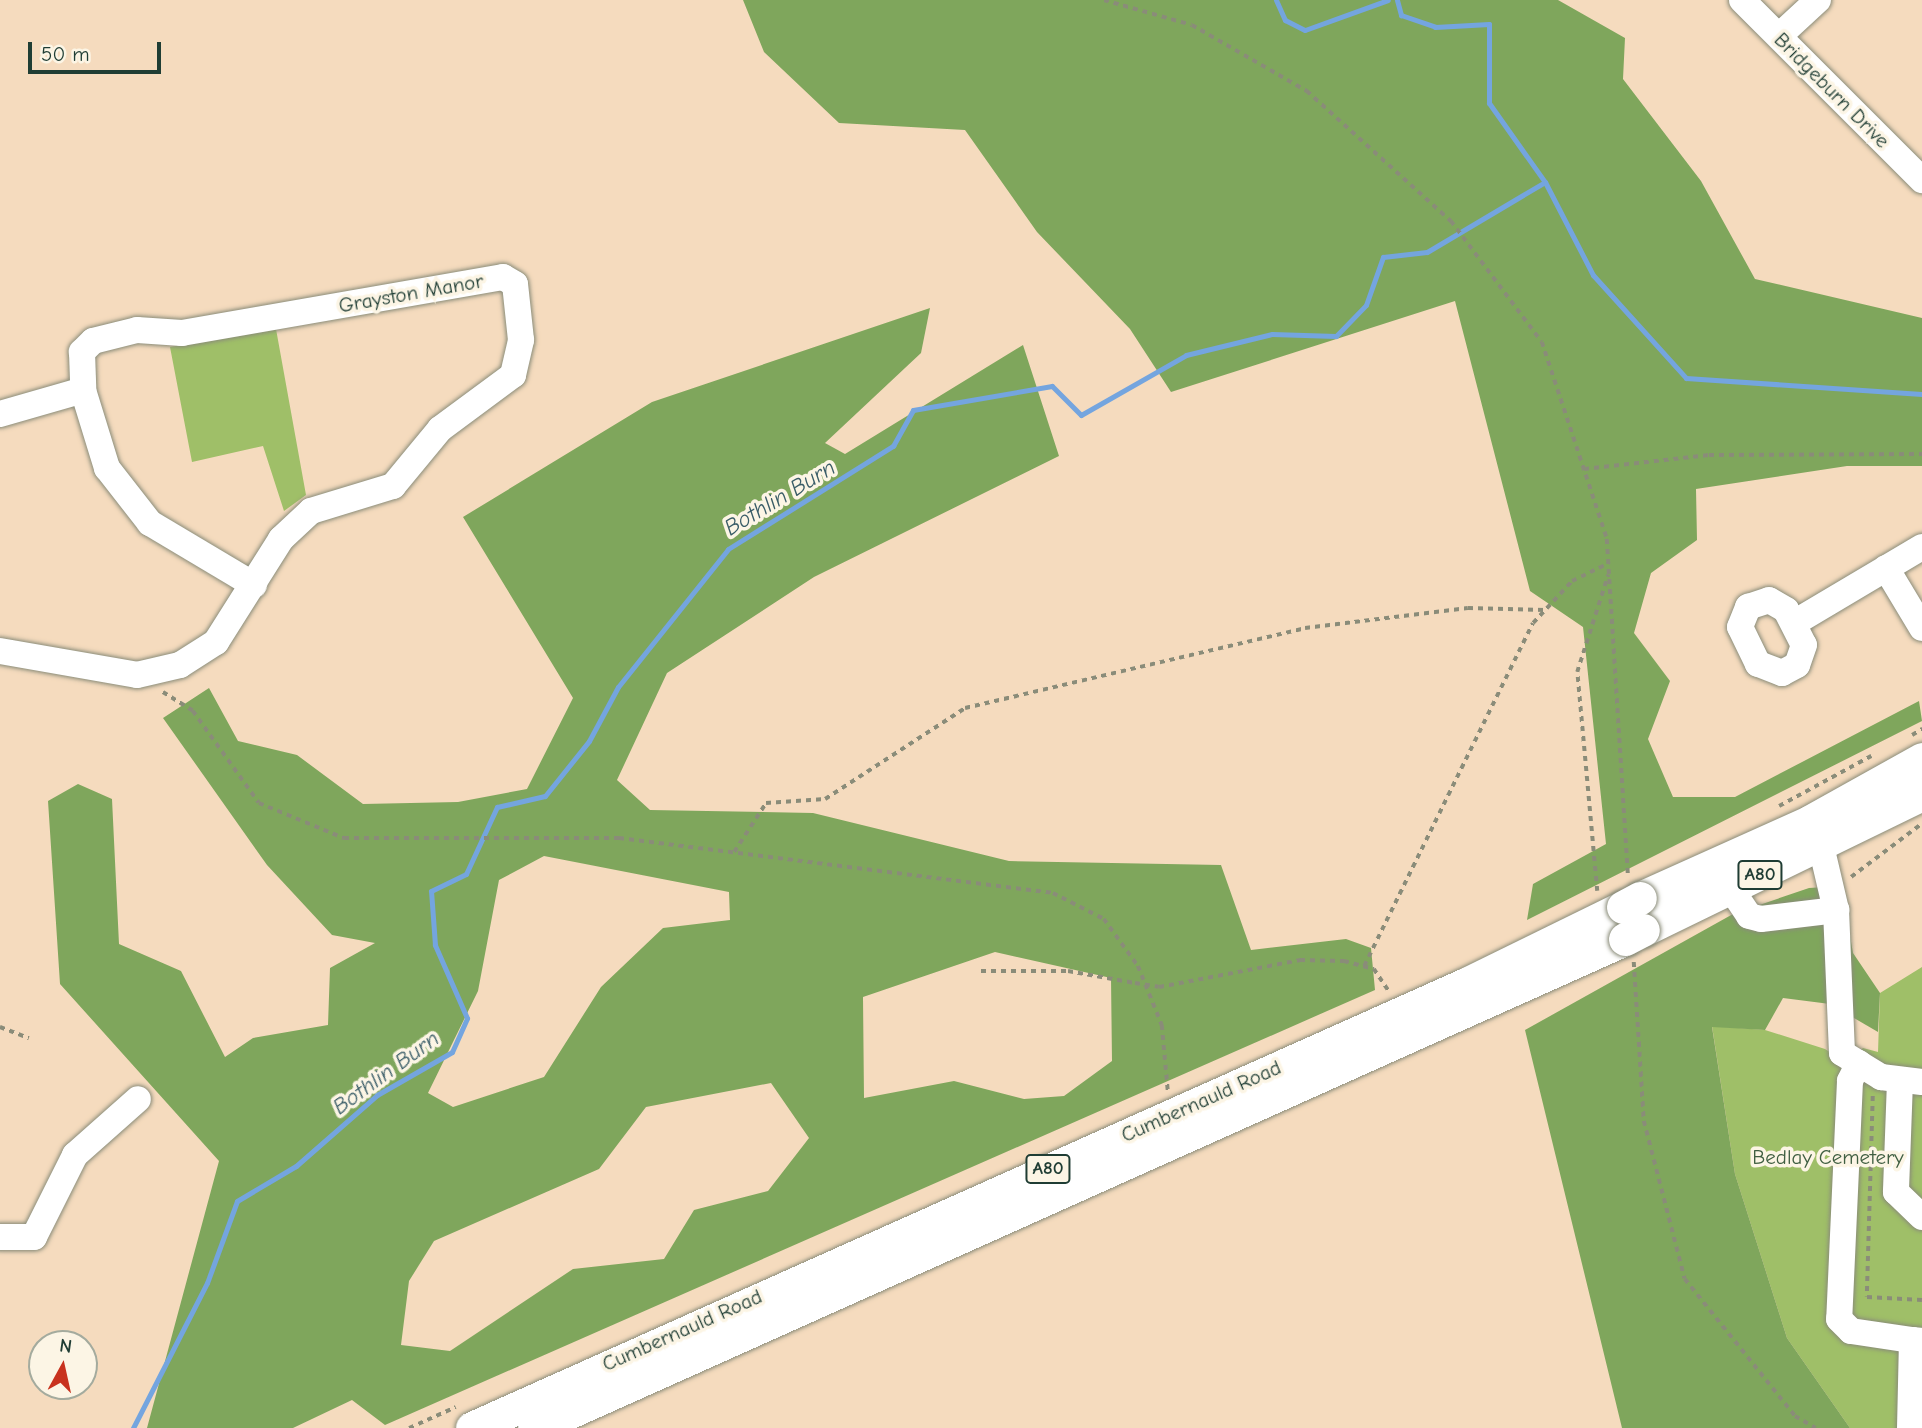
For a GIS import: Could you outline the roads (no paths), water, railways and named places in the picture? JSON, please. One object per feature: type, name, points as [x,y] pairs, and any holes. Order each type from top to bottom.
[{"type":"main road","name":"Cumbernauld Road","points":[[534,1428],[1627,917],[1811,821],[1922,758]]},
{"type":"main road","name":"Cumbernauld Road","points":[[472,1428],[1401,1013],[1627,917],[1731,889],[1922,794]]},
{"type":"street","name":"Bridgeburn Drive","points":[[1742,0],[1922,180]]},
{"type":"street","points":[[1779,36],[1818,0]]},
{"type":"street","name":"Grayston Manor","points":[[0,651],[137,675],[180,664],[216,642],[254,585],[281,540],[311,511],[393,486],[440,429],[513,376],[521,340],[515,284],[503,277],[182,333],[126,333],[93,341],[82,352],[83,390],[107,468],[150,523],[254,585]]},
{"type":"street","points":[[0,414],[83,390]]},
{"type":"street","points":[[1794,623],[1922,547]]},
{"type":"street","points":[[1886,568],[1922,628]]},
{"type":"street","points":[[1821,846],[1835,900],[1842,1053],[1867,1068],[1911,1081],[1896,1192],[1922,1217]]},
{"type":"street","points":[[1731,889],[1749,916],[1761,919],[1835,900]]},
{"type":"street","points":[[1867,1068],[1850,1081],[1839,1319],[1851,1331],[1917,1340],[1909,1428]]},
{"type":"street","points":[[0,1237],[34,1237],[75,1154],[138,1099]]},
{"type":"waterway","name":"Bothlin Burn","points":[[1276,0],[1285,20],[1305,30],[1388,0]]},
{"type":"waterway","points":[[1397,0],[1401,15],[1435,27],[1489,24],[1489,103],[1545,182],[1593,275],[1686,378],[1922,394]]},
{"type":"waterway","name":"Bothlin Burn","points":[[133,1428],[207,1283],[237,1201],[296,1166],[377,1095],[452,1052],[467,1018],[435,945],[431,891],[466,874],[497,807],[545,796],[589,741],[618,687],[728,549],[893,446],[913,410],[1052,386],[1081,415],[1186,355],[1272,334],[1336,336],[1366,305],[1383,257],[1427,252],[1545,182]]},
{"type":"park label","name":"Bedlay Cemetery","points":[[1828,1157]]}]
